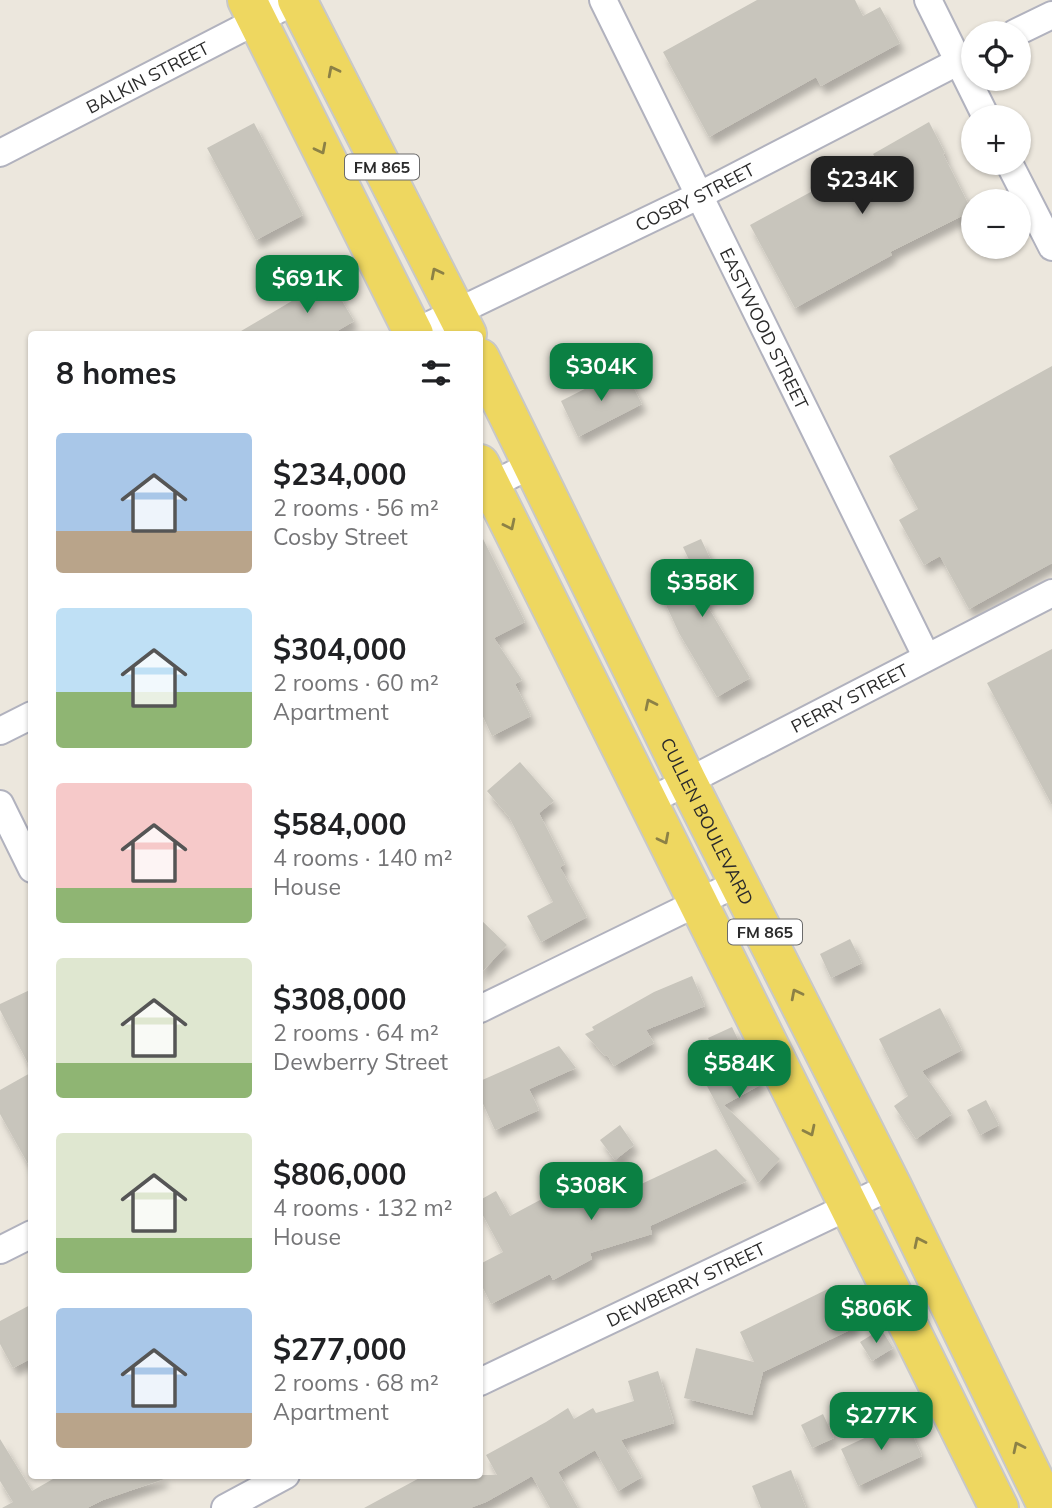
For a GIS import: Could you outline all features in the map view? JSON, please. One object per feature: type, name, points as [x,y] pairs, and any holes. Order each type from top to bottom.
[{"type":"main road","name":"FM 865","points":[[297,0],[461,323]]},
{"type":"main road","name":"FM 865","points":[[252,11],[412,331]]},
{"type":"main road","name":"CULLEN BOULEVARD","points":[[483,364],[687,781],[892,1186],[1043,1498]]},
{"type":"main road","name":"FM 865","points":[[483,480],[998,1508]]},
{"type":"street","name":"BALKIN STREET","points":[[0,153],[252,11],[297,0]]},
{"type":"street","name":"EASTWOOD STREET","points":[[603,0],[926,656]]},
{"type":"street","points":[[928,0],[961,51]]},
{"type":"street","points":[[1031,25],[1052,15]]},
{"type":"street","name":"COSBY STREET","points":[[423,331],[461,323],[961,59]]},
{"type":"street","points":[[1015,175],[1052,247]]},
{"type":"street","points":[[483,480],[533,464]]},
{"type":"street","name":"PERRY STREET","points":[[646,803],[1052,593]]},
{"type":"street","points":[[0,731],[28,717]]},
{"type":"street","points":[[0,804],[28,861]]},
{"type":"street","points":[[483,1008],[740,882]]},
{"type":"street","name":"DEWBERRY STREET","points":[[483,1381],[892,1186]]},
{"type":"street","points":[[0,1250],[28,1236]]},
{"type":"street","points":[[225,1508],[279,1479]]},
{"type":"street","points":[[998,1508],[1043,1498]]},
{"type":"building","points":[[757,0],[855,0],[863,16],[880,7],[900,43],[821,86],[816,77],[709,137],[663,52]]},
{"type":"building","points":[[929,122],[961,189],[961,216],[890,252],[892,255],[795,308],[750,225],[875,157],[873,154]]},
{"type":"building","points":[[254,123],[303,215],[256,240],[207,148]]},
{"type":"building","points":[[329,279],[354,321],[337,331],[241,331]]},
{"type":"building","points":[[1052,366],[1052,563],[969,609],[940,556],[924,565],[899,520],[918,509],[889,456]]},
{"type":"building","points":[[624,369],[642,404],[578,437],[561,401]]},
{"type":"building","points":[[483,539],[525,622],[494,638],[522,680],[515,684],[531,716],[492,736],[483,716]]},
{"type":"building","points":[[701,539],[725,590],[704,600],[750,678],[717,697],[679,633],[655,581],[691,564],[683,547]]},
{"type":"building","points":[[1052,649],[1052,805],[987,683]]},
{"type":"building","points":[[520,762],[554,801],[539,813],[565,864],[560,867],[587,917],[541,942],[527,916],[553,902],[509,817],[487,791]]},
{"type":"building","points":[[483,922],[507,945],[483,971]]},
{"type":"building","points":[[850,939],[862,963],[831,978],[820,954]]},
{"type":"building","points":[[692,976],[705,1006],[646,1030],[654,1043],[614,1066],[607,1055],[605,1056],[585,1034],[594,1030],[592,1027],[654,992]]},
{"type":"building","points":[[28,991],[28,1063],[0,1010],[0,1004]]},
{"type":"building","points":[[940,1008],[962,1050],[922,1071],[952,1114],[916,1139],[894,1106],[908,1096],[879,1039]]},
{"type":"building","points":[[732,1027],[760,1085],[724,1105],[780,1159],[758,1183],[707,1086],[726,1076],[708,1038]]},
{"type":"building","points":[[559,1046],[576,1068],[529,1089],[539,1110],[495,1130],[483,1104],[483,1080]]},
{"type":"building","points":[[28,1074],[28,1164],[0,1114],[0,1090]]},
{"type":"building","points":[[986,1100],[999,1125],[980,1135],[967,1110]]},
{"type":"building","points":[[620,1125],[634,1145],[615,1160],[600,1140]]},
{"type":"building","points":[[716,1149],[747,1181],[650,1226],[652,1234],[590,1253],[592,1259],[553,1280],[550,1274],[491,1304],[483,1288],[483,1262],[503,1252],[483,1215],[483,1198],[496,1191],[510,1216],[557,1191],[562,1201],[634,1178],[637,1186]]},
{"type":"building","points":[[836,1285],[856,1327],[763,1372],[752,1415],[684,1398],[696,1348],[754,1362],[740,1332]]},
{"type":"building","points":[[28,1306],[28,1360],[13,1368],[0,1344],[0,1321]]},
{"type":"building","points":[[881,1329],[893,1348],[872,1361],[860,1342]]},
{"type":"building","points":[[658,1371],[674,1423],[621,1440],[642,1477],[618,1491],[595,1450],[558,1472],[578,1508],[550,1508],[532,1476],[470,1508],[364,1508],[418,1479],[483,1479],[483,1475],[497,1475],[486,1455],[568,1408],[574,1419],[593,1408],[596,1413],[634,1401],[628,1381]]},
{"type":"building","points":[[823,1414],[834,1438],[812,1448],[801,1425]]},
{"type":"building","points":[[905,1419],[922,1456],[858,1486],[841,1449]]},
{"type":"building","points":[[0,1439],[32,1491],[53,1479],[164,1479],[87,1508],[2,1508],[13,1502],[0,1481]]},
{"type":"building","points":[[791,1470],[806,1508],[761,1508],[752,1486]]}]
